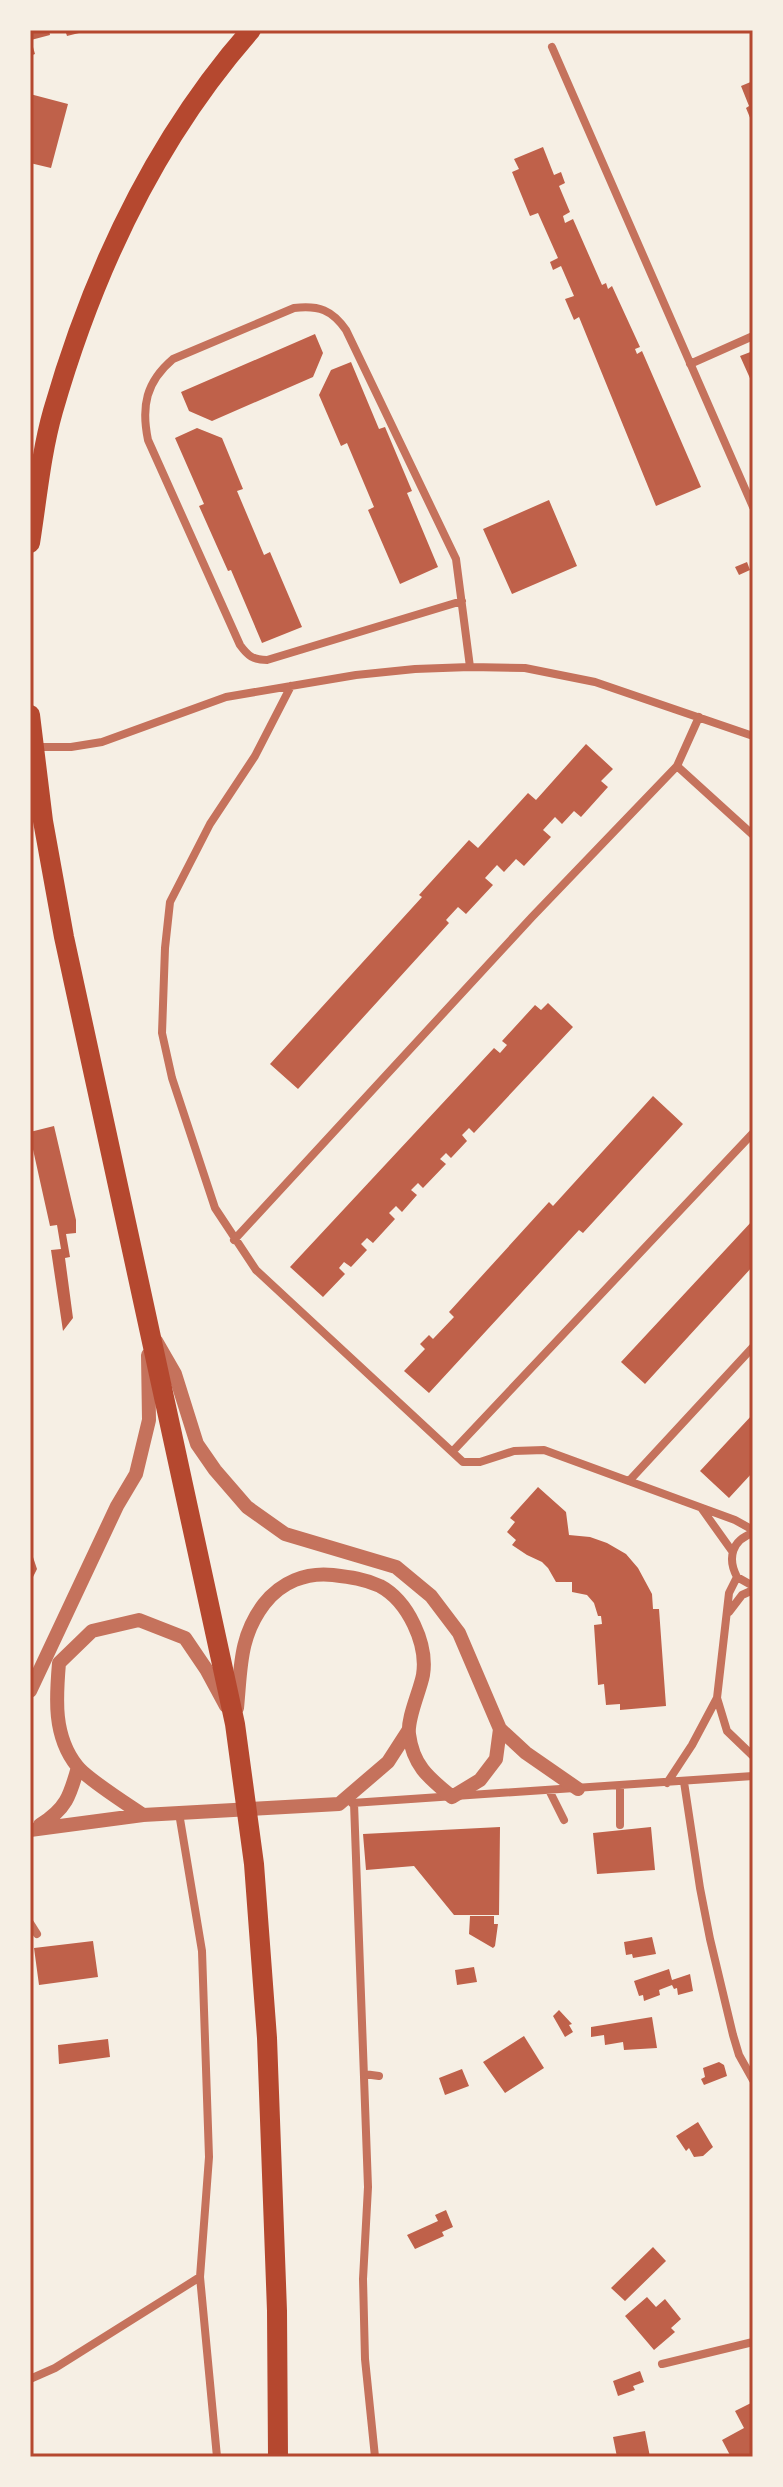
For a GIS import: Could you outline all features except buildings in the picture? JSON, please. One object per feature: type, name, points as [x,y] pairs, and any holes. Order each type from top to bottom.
[{"type":"highway","points":[[30,543],[52,413],[106,259],[142,187],[188,114],[251,30]]},
{"type":"highway","points":[[30,715],[43,821],[64,937],[235,1724],[254,1864],[267,2038],[278,2457]]},
{"type":"street","points":[[552,47],[753,507]]},
{"type":"street","points":[[462,601],[267,660],[255,660],[246,654],[148,440],[144,422],[145,404],[159,371],[173,359],[294,308],[310,306],[326,309],[339,320],[456,559],[462,601],[470,667]]},
{"type":"street","points":[[690,364],[753,336]]},
{"type":"street","points":[[30,747],[71,747],[102,742],[226,697],[370,673],[470,667],[525,668],[595,682],[753,736]]},
{"type":"street","points":[[291,686],[255,756],[210,824],[170,902],[162,1033],[172,1078],[215,1208],[256,1270],[463,1462],[480,1462],[514,1451],[544,1450],[735,1520],[753,1532],[742,1538],[732,1551],[731,1560],[737,1577],[753,1588],[742,1595],[729,1612]]},
{"type":"street","points":[[234,1240],[532,917],[677,766],[699,717]]},
{"type":"street","points":[[677,766],[753,835]]},
{"type":"street","points":[[453,1451],[753,1133]]},
{"type":"street","points":[[30,1691],[117,1506],[136,1474],[149,1420],[148,1326]]},
{"type":"street","points":[[148,1326],[175,1374],[197,1444],[247,1507],[285,1534],[396,1567],[431,1596],[459,1633],[500,1729],[526,1753],[578,1789]]},
{"type":"street","points":[[629,1481],[753,1347]]},
{"type":"street","points":[[701,1508],[732,1551]]},
{"type":"street","points":[[235,1724],[242,1655],[250,1622],[269,1598],[294,1579],[323,1574],[358,1578],[383,1588],[404,1607],[421,1640],[424,1672],[408,1731],[388,1762],[339,1804]]},
{"type":"street","points":[[667,1783],[717,1698],[729,1593],[737,1577]]},
{"type":"street","points":[[143,1815],[78,1767],[63,1740],[55,1705],[59,1663],[92,1631],[139,1620],[185,1638],[206,1669],[235,1724]]},
{"type":"street","points":[[717,1698],[727,1731],[753,1756]]},
{"type":"street","points":[[452,1797],[480,1780],[496,1759],[500,1729]]},
{"type":"street","points":[[408,1731],[422,1772],[452,1797]]},
{"type":"street","points":[[31,1829],[56,1815],[70,1794],[78,1767]]},
{"type":"street","points":[[31,1829],[143,1815],[753,1776]]},
{"type":"street","points":[[684,1782],[710,1939],[739,2055],[753,2080]]},
{"type":"street","points":[[620,1786],[620,1825]]},
{"type":"street","points":[[549,1790],[564,1820]]},
{"type":"street","points":[[339,1804],[364,2074],[368,2187],[363,2292],[365,2359],[375,2457]]},
{"type":"street","points":[[185,1812],[202,1951],[209,2157],[200,2277],[217,2457]]},
{"type":"street","points":[[30,1923],[37,1934]]},
{"type":"street","points":[[364,2074],[379,2076]]},
{"type":"street","points":[[30,2379],[55,2368],[200,2277]]},
{"type":"street","points":[[662,2364],[753,2342]]}]
